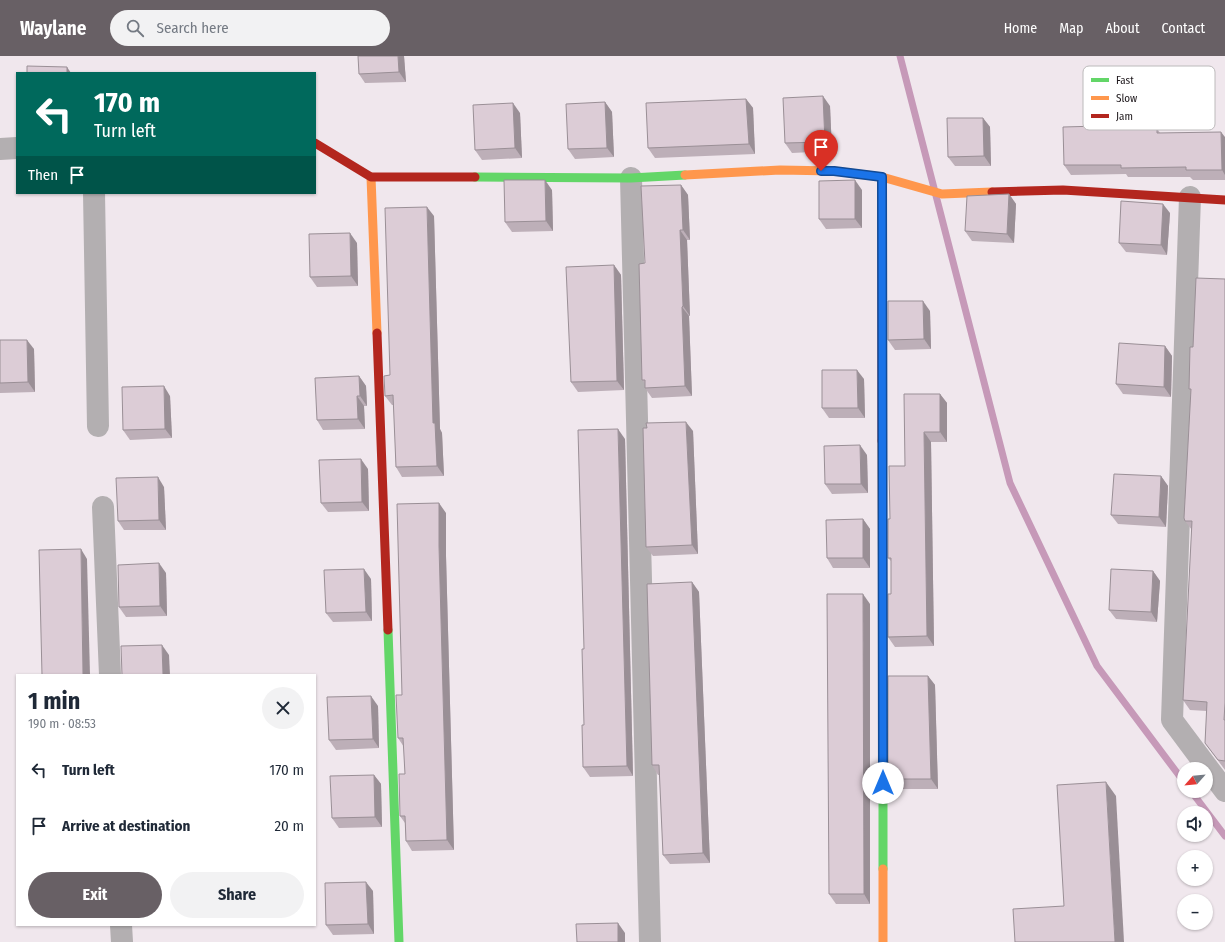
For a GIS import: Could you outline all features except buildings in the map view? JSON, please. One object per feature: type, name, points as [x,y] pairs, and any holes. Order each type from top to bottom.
[{"type":"street","points":[[316,144],[371,177],[631,178],[780,170],[834,171],[882,177],[942,194],[1063,190],[1225,200]]},
{"type":"street","points":[[0,149],[16,148]]},
{"type":"street","points":[[371,177],[399,942]]},
{"type":"street","points":[[882,177],[883,942]]},
{"type":"street","points":[[631,178],[650,942]]},
{"type":"street","points":[[94,194],[98,426]]},
{"type":"street","points":[[1190,197],[1172,720],[1225,791]]},
{"type":"street","points":[[103,508],[110,674]]},
{"type":"street","points":[[121,926],[122,942]]},
{"type":"waterway","points":[[900,56],[1010,483],[1097,666],[1177,773]]},
{"type":"waterway","points":[[1196,798],[1225,836]]},
{"type":"traffic: fast","points":[[475,177],[631,178],[685,175]]},
{"type":"traffic: fast","points":[[388,630],[399,942]]},
{"type":"traffic: fast","points":[[883,685],[883,869]]},
{"type":"traffic: slow","points":[[685,175],[780,170],[834,171],[882,177],[942,194],[992,192]]},
{"type":"traffic: slow","points":[[371,177],[377,333]]},
{"type":"traffic: slow","points":[[882,441],[883,685]]},
{"type":"traffic: slow","points":[[883,869],[883,942]]},
{"type":"traffic: jam","points":[[316,144],[371,177],[475,177]]},
{"type":"traffic: jam","points":[[882,177],[882,441]]},
{"type":"traffic: jam","points":[[992,192],[1063,190],[1225,200]]},
{"type":"traffic: jam","points":[[377,333],[388,630]]},
{"type":"route","points":[[821,171],[834,171],[882,177],[883,783]]}]
